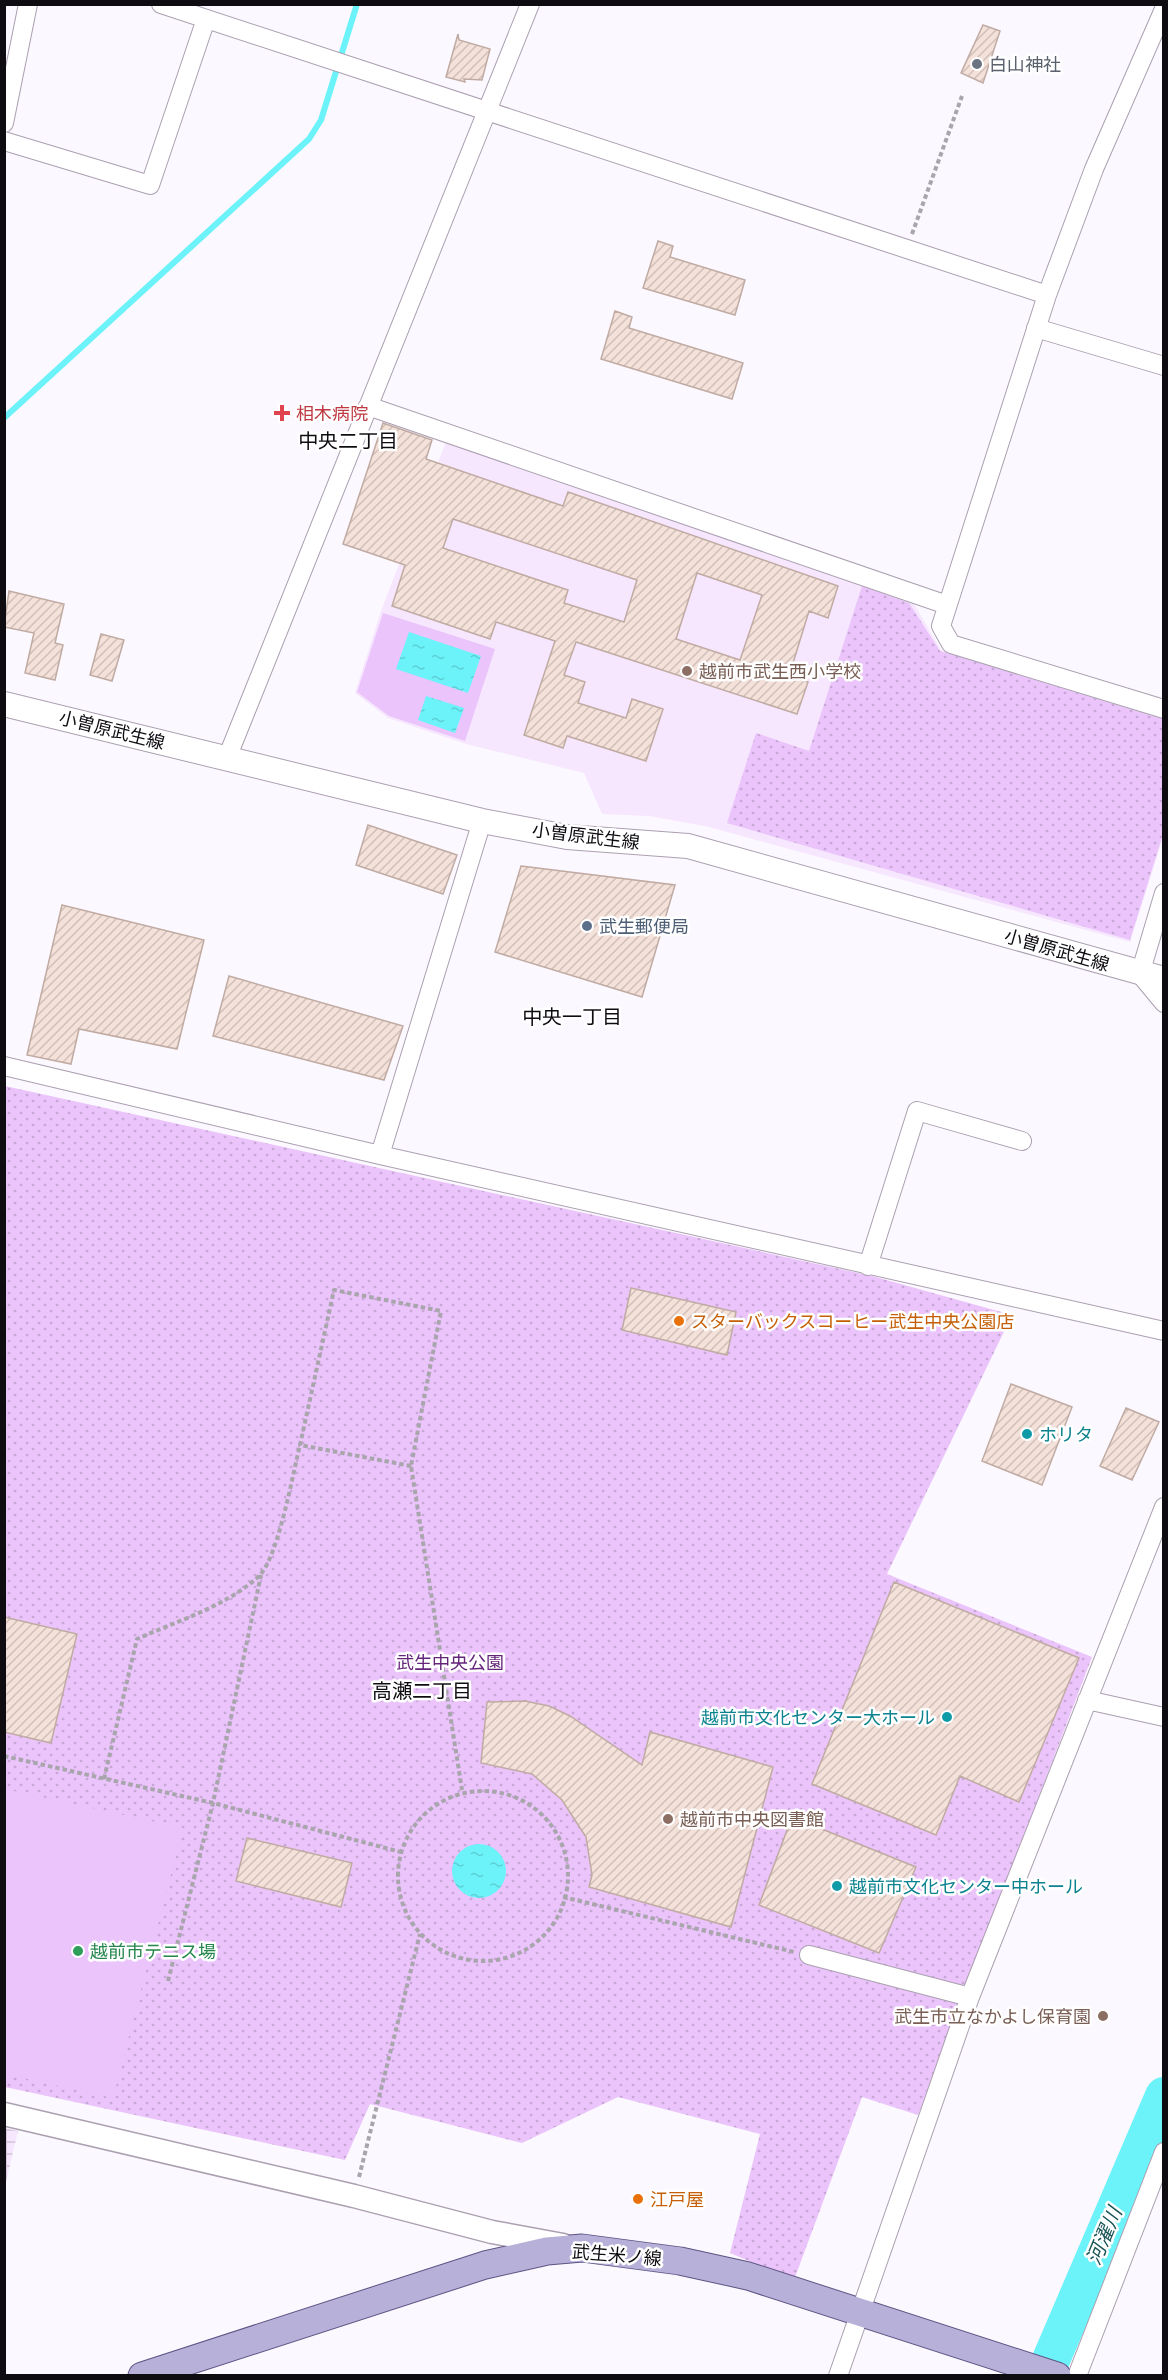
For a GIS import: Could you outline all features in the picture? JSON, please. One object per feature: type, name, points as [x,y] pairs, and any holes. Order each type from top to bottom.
[{"type":"main road","name":"小曽原武生線","points":[[4,704],[482,820],[567,837],[688,846],[1164,979]]},
{"type":"main road","name":"武生米ノ線","points":[[142,2376],[485,2265],[547,2251],[582,2248],[715,2267],[816,2296],[861,2314],[1057,2376]]},
{"type":"street","points":[[4,123],[28,4]]},
{"type":"street","points":[[161,4],[1047,295]]},
{"type":"street","points":[[227,758],[530,4]]},
{"type":"street","points":[[1164,9],[1094,169],[1047,295],[941,626],[951,644],[1164,709]]},
{"type":"street","points":[[4,141],[150,185],[206,19]]},
{"type":"street","points":[[1036,328],[1164,366]]},
{"type":"street","points":[[368,406],[947,604]]},
{"type":"street","points":[[380,1155],[482,820]]},
{"type":"street","points":[[1164,893],[1140,974],[1164,1003]]},
{"type":"street","points":[[4,1066],[380,1155],[1164,1331]]},
{"type":"street","points":[[868,1266],[917,1111],[1022,1141]]},
{"type":"street","points":[[838,2376],[970,1997],[1164,1507]]},
{"type":"street","points":[[1087,1700],[1164,1717]]},
{"type":"street","points":[[809,1955],[970,1997]]},
{"type":"street","points":[[4,2114],[354,2196],[492,2232],[582,2248]]},
{"type":"street","points":[[1077,2376],[1164,2152]]},
{"type":"path","points":[[907,249],[962,96]]},
{"type":"path","points":[[168,1981],[213,1803],[261,1575],[276,1541],[334,1290],[441,1311],[411,1466],[462,1790]]},
{"type":"path","points":[[300,1445],[411,1466]]},
{"type":"path","points":[[104,1779],[137,1639],[227,1598],[261,1575]]},
{"type":"path","points":[[4,1756],[213,1803],[402,1852]]},
{"type":"path","points":[[462,1790],[495,1791],[530,1802],[552,1825],[564,1850],[569,1880],[560,1916],[546,1933],[524,1952],[498,1960],[469,1960],[449,1954],[431,1944],[411,1924],[397,1889],[402,1852],[412,1830],[435,1805],[462,1790]]},
{"type":"path","points":[[563,1897],[809,1955]]},
{"type":"path","points":[[354,2196],[420,1933]]},
{"type":"shaded area","name":"越前市武生西小学校","points":[[446,442],[911,599],[941,650],[1163,717],[1163,838],[1130,942],[705,826],[649,816],[602,814],[584,773],[466,744],[388,718],[355,693],[381,611]]},
{"type":"shaded area","points":[[4,2128],[18,2131],[5,2186]]},
{"type":"green space","points":[[862,586],[909,603],[940,651],[1163,719],[1163,834],[1130,940],[727,823],[756,733],[809,751]]},
{"type":"green space","points":[[383,613],[495,649],[465,741],[389,716],[357,692]]},
{"type":"green space","name":"武生中央公園","points":[[5,1086],[872,1276],[1012,1315],[887,1574],[1092,1657],[918,2115],[862,2097],[794,2280],[730,2253],[760,2134],[618,2097],[522,2143],[370,2104],[345,2160],[5,2087]]},
{"type":"green space","name":"越前市テニス場","points":[[5,1789],[183,1828],[113,2098],[5,2074]]},
{"type":"water","points":[[409,632],[481,656],[468,693],[396,669]]},
{"type":"water","points":[[426,696],[464,708],[455,733],[418,720]]},
{"type":"water","points":[[474,1844],[484,1844],[494,1848],[502,1856],[506,1871],[502,1886],[494,1894],[484,1898],[474,1898],[464,1894],[456,1886],[452,1876],[452,1866],[456,1856],[464,1848]]},
{"type":"building","points":[[983,25],[1000,31],[983,83],[961,73]]},
{"type":"building","points":[[458,34],[459,40],[490,49],[482,80],[464,79],[465,82],[446,77]]},
{"type":"building","points":[[658,241],[673,246],[670,257],[745,280],[735,315],[643,288]]},
{"type":"building","points":[[615,311],[632,317],[629,328],[743,363],[732,399],[601,359]]},
{"type":"building","points":[[383,423],[432,440],[426,459],[563,506],[568,492],[838,586],[828,618],[809,611],[789,676],[808,682],[797,714],[576,642],[564,675],[585,682],[578,703],[626,718],[632,699],[663,709],[646,761],[567,736],[563,748],[524,735],[555,641],[496,622],[490,639],[392,606],[405,565],[343,544]],"holes":[[[453,519],[637,580],[624,622],[564,603],[568,590],[443,548]],[[697,573],[762,595],[740,660],[676,639]]]},
{"type":"building","points":[[9,591],[64,604],[55,643],[63,645],[55,680],[25,673],[34,633],[4,627]]},
{"type":"building","points":[[101,634],[124,640],[112,681],[90,675]]},
{"type":"building","points":[[368,825],[457,855],[443,894],[356,865]]},
{"type":"building","points":[[521,866],[675,885],[642,997],[495,952]]},
{"type":"building","points":[[62,905],[204,940],[177,1049],[79,1029],[71,1064],[27,1055]]},
{"type":"building","points":[[229,976],[403,1026],[384,1080],[213,1036]]},
{"type":"building","name":"スターバックスコーヒー武生中央公園店","points":[[631,1288],[736,1312],[727,1355],[622,1330]]},
{"type":"building","name":"ホリタ","points":[[1011,1384],[1072,1407],[1042,1485],[982,1461]]},
{"type":"building","points":[[1126,1408],[1159,1422],[1132,1480],[1100,1466]]},
{"type":"building","name":"越前市文化センター大ホール","points":[[894,1582],[1079,1658],[1019,1802],[960,1776],[936,1835],[812,1784]]},
{"type":"building","points":[[4,1617],[77,1634],[51,1743],[4,1732]]},
{"type":"building","name":"越前市中央図書館","points":[[525,1701],[549,1706],[570,1716],[642,1765],[650,1732],[773,1767],[731,1927],[589,1887],[592,1875],[586,1837],[562,1800],[532,1774],[481,1763],[487,1702]]},
{"type":"building","name":"越前市文化センター中ホール","points":[[792,1817],[916,1867],[879,1953],[759,1905]]},
{"type":"building","points":[[247,1838],[352,1863],[341,1907],[236,1881]]},
{"type":"waterway","points":[[4,418],[309,139],[321,120],[357,4]]},
{"type":"waterway","name":"河濯川","points":[[1044,2376],[1164,2096]]},
{"type":"place","name":"白山神社","points":[[977,64]]},
{"type":"place","name":"相木病院","points":[[282,413]]},
{"type":"place","name":"越前市武生西小学校","points":[[687,671]]},
{"type":"place","name":"武生郵便局","points":[[587,926]]},
{"type":"place","name":"スターバックスコーヒー武生中央公園店","points":[[679,1321]]},
{"type":"place","name":"ホリタ","points":[[1027,1434]]},
{"type":"place","name":"越前市文化センター大ホール","points":[[947,1717]]},
{"type":"place","name":"越前市中央図書館","points":[[668,1819]]},
{"type":"place","name":"越前市文化センター中ホール","points":[[837,1886]]},
{"type":"place","name":"越前市テニス場","points":[[78,1951]]},
{"type":"place","name":"武生市立なかよし保育園","points":[[1103,2016]]},
{"type":"place","name":"江戸屋","points":[[638,2199]]},
{"type":"district","name":"中央二丁目","points":[[348,441]]},
{"type":"district","name":"中央一丁目","points":[[572,1017]]},
{"type":"district","name":"高瀬二丁目","points":[[422,1691]]}]
